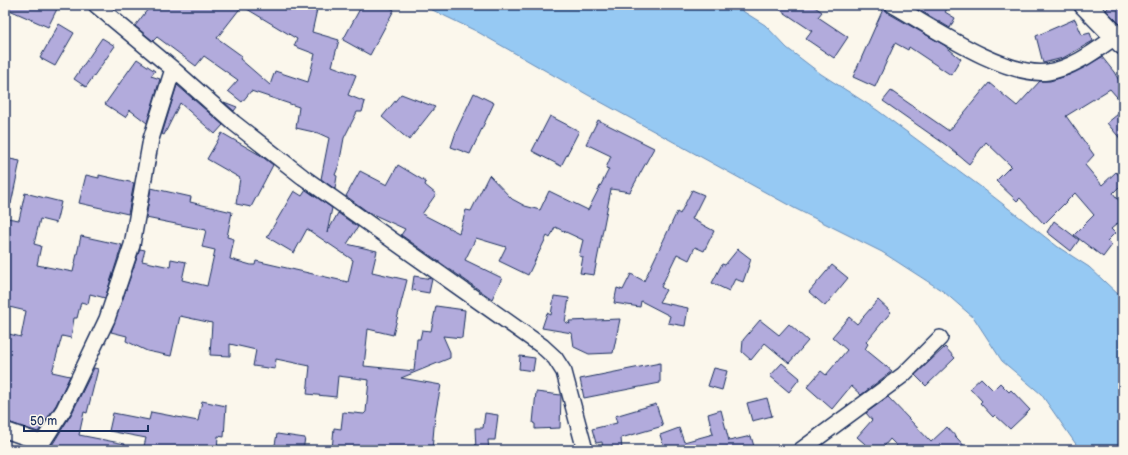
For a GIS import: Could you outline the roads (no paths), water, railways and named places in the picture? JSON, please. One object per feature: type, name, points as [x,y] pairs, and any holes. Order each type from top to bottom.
[{"type":"street","points":[[96,5],[173,68],[234,123],[303,177],[542,346],[555,358],[564,372],[585,450]]},
{"type":"street","points":[[893,5],[999,64],[1028,71],[1047,72],[1064,67],[1119,41],[1085,5]]},
{"type":"street","points":[[5,430],[41,446],[64,409],[107,319],[132,245],[151,139],[173,68]]},
{"type":"street","points":[[801,450],[903,375],[940,338]]},
{"type":"water","points":[[422,5],[733,5],[765,25],[787,48],[821,74],[877,110],[981,187],[1058,247],[1089,267],[1120,296],[1123,300],[1123,450],[1080,450],[1041,394],[1002,361],[974,318],[944,292],[882,252],[794,208],[588,95],[476,31]]}]
